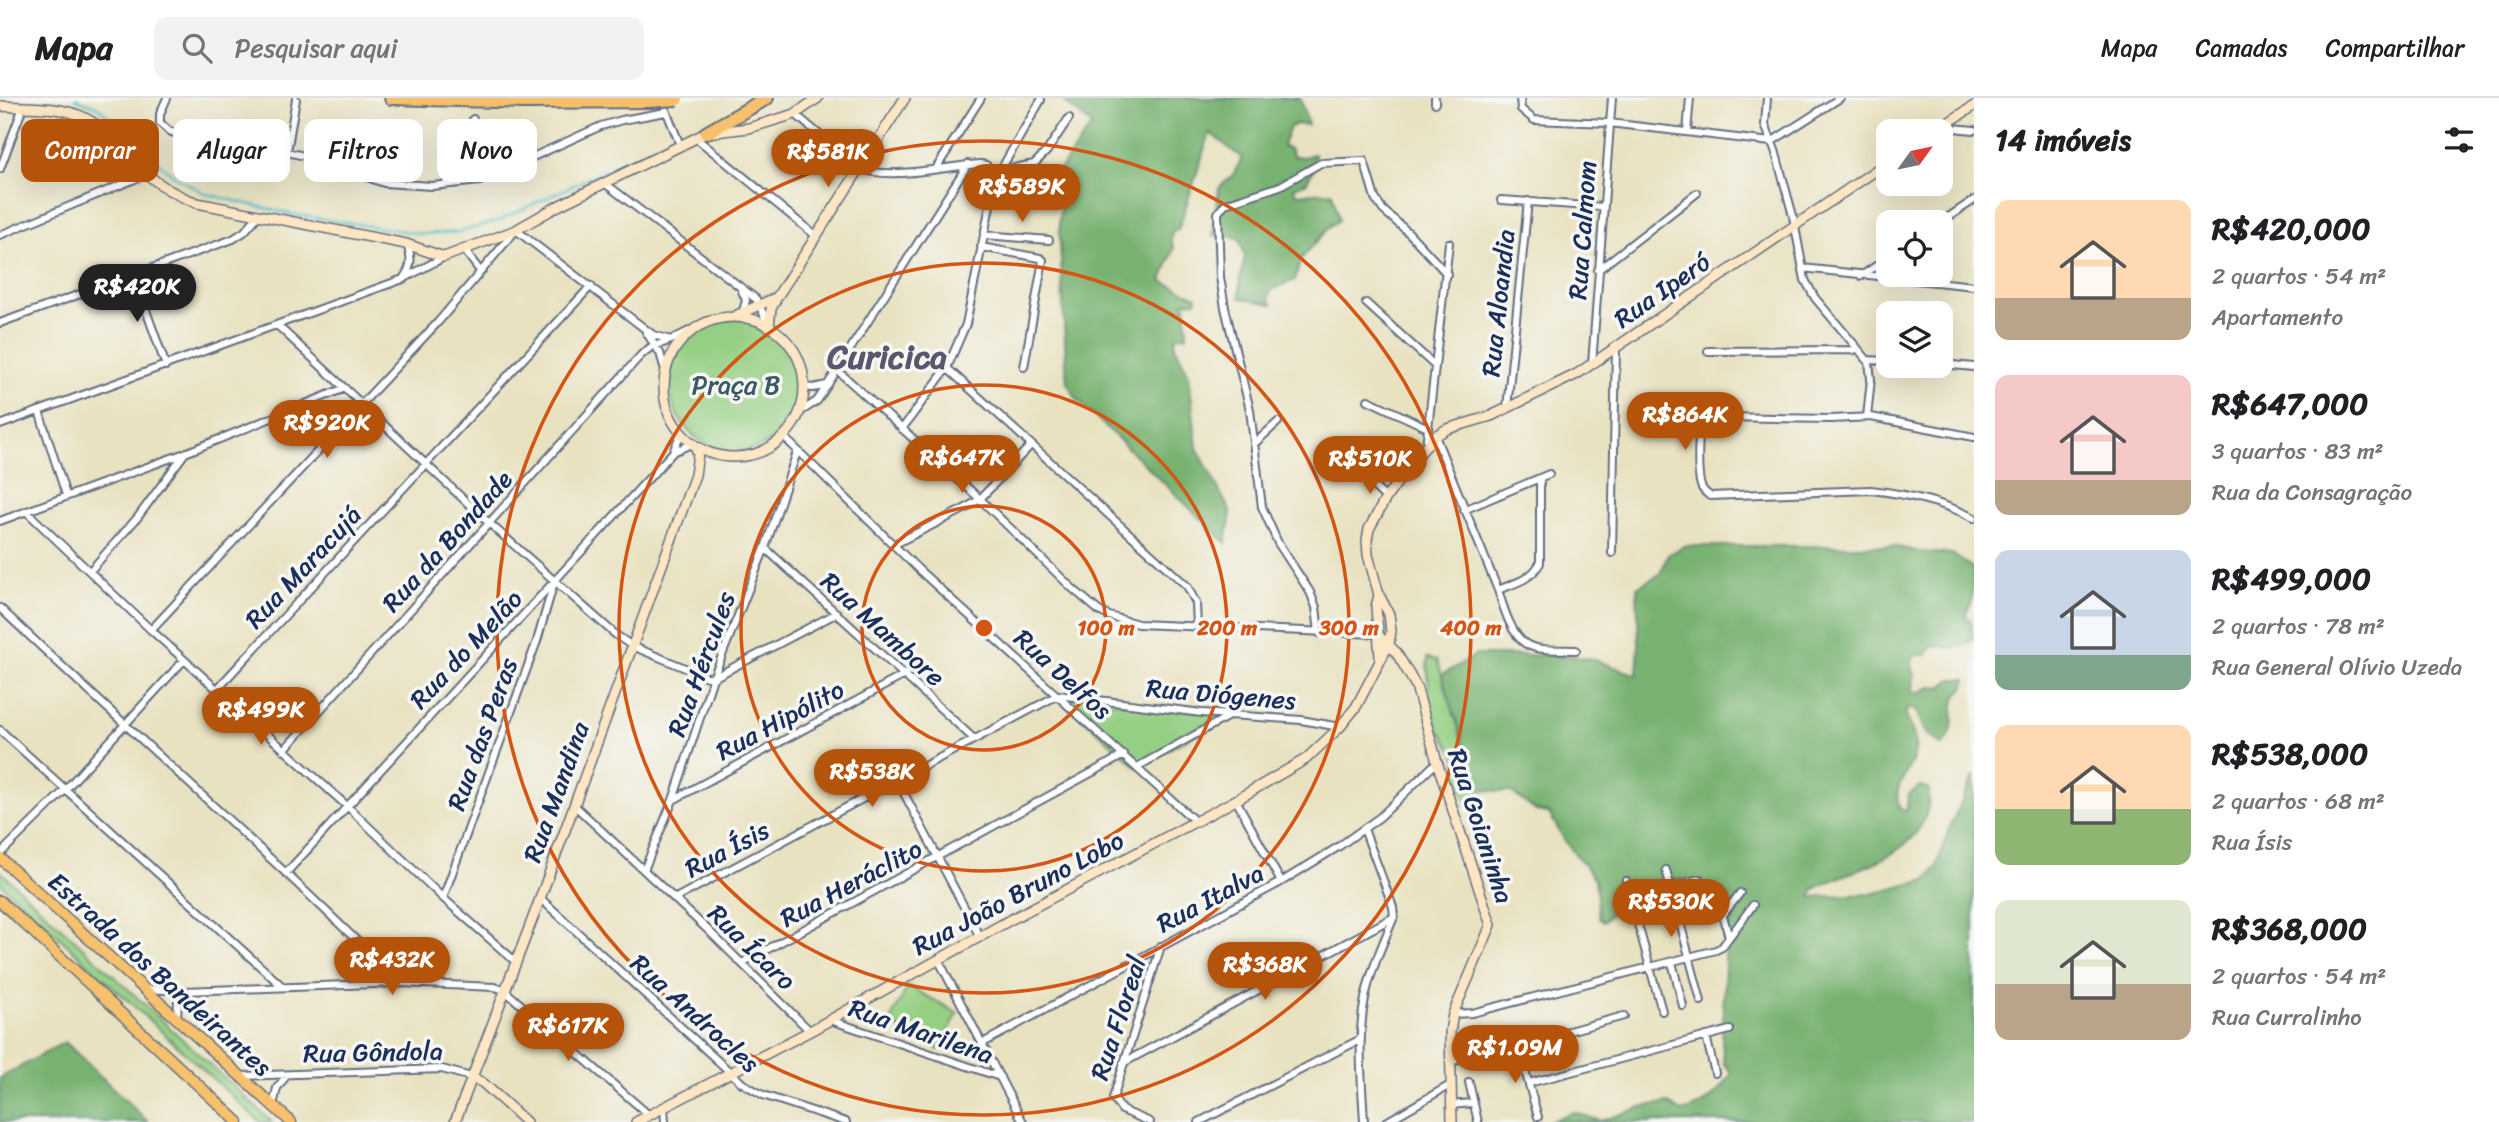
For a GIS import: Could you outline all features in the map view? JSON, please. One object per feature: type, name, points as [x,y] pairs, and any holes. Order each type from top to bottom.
[{"type":"highway","points":[[391,98],[465,102],[649,101],[679,98]]},
{"type":"highway","points":[[701,136],[767,98]]},
{"type":"main road","name":"Estrada dos Bandeirantes","points":[[0,856],[291,1122]]},
{"type":"main road","name":"Estrada dos Bandeirantes","points":[[0,901],[238,1122]]},
{"type":"street","points":[[167,98],[158,119],[173,132]]},
{"type":"street","points":[[663,98],[680,145]]},
{"type":"street","points":[[0,425],[403,279],[444,257],[516,230],[680,145],[701,136],[749,128],[795,114],[818,98]]},
{"type":"street","points":[[768,326],[771,309],[777,297],[905,98]]},
{"type":"street","points":[[937,168],[981,98]]},
{"type":"street","points":[[1520,98],[1521,109],[1534,120],[1609,123],[1771,142],[1840,98]]},
{"type":"street","name":"Rua Calmom","points":[[1592,364],[1612,98]]},
{"type":"street","points":[[1687,132],[1690,98]]},
{"type":"street","points":[[1767,98],[1765,125],[1793,224],[1802,268],[1815,299],[1868,360],[1871,379],[1867,417]]},
{"type":"street","points":[[290,134],[296,99]]},
{"type":"street","points":[[902,429],[947,368],[966,324],[997,172],[1041,100]]},
{"type":"street","points":[[0,106],[55,108],[86,119]]},
{"type":"street","points":[[1953,119],[1974,106]]},
{"type":"street","points":[[0,169],[23,107]]},
{"type":"street","points":[[537,156],[601,126],[666,111]]},
{"type":"street","points":[[795,114],[859,168],[880,174],[968,164],[986,165],[997,172],[1026,167],[1040,159],[1069,118]]},
{"type":"street","points":[[1953,129],[1974,130]]},
{"type":"street","points":[[701,136],[816,236]]},
{"type":"street","points":[[290,153],[392,185],[474,182]]},
{"type":"street","points":[[1319,633],[1316,607],[1310,592],[1278,544],[1262,507],[1247,394],[1225,308],[1217,252],[1220,208],[1280,186],[1321,163],[1362,158],[1375,198],[1383,210],[1409,233],[1447,274]]},
{"type":"street","points":[[800,412],[817,401],[968,164]]},
{"type":"street","name":"Rua Iperó","points":[[1435,436],[1447,429],[1507,409],[1577,374],[1876,170]]},
{"type":"street","points":[[0,235],[128,182]]},
{"type":"street","points":[[158,182],[179,197],[212,207],[406,244],[444,257]]},
{"type":"street","points":[[606,184],[756,299],[768,326]]},
{"type":"street","points":[[993,193],[1024,189]]},
{"type":"street","points":[[1598,270],[1698,193]]},
{"type":"street","points":[[1502,200],[1603,207]]},
{"type":"street","name":"Rua Aloandia","points":[[1507,409],[1528,201]]},
{"type":"street","points":[[1953,215],[1972,203]]},
{"type":"street","points":[[0,323],[233,239],[244,232],[258,216]]},
{"type":"street","points":[[151,630],[439,321],[516,230]]},
{"type":"street","points":[[516,230],[645,330],[659,338],[671,340]]},
{"type":"street","points":[[985,234],[1049,240]]},
{"type":"street","points":[[1426,446],[1449,243]]},
{"type":"street","points":[[403,279],[411,258],[406,244]]},
{"type":"street","points":[[982,247],[1043,260],[1024,367]]},
{"type":"street","points":[[465,251],[480,271]]},
{"type":"street","points":[[1861,276],[1876,266]]},
{"type":"street","points":[[1802,268],[1974,286]]},
{"type":"street","points":[[133,274],[166,366]]},
{"type":"street","name":"Rua Maracujá","points":[[217,689],[590,286]]},
{"type":"street","points":[[736,315],[746,305],[740,288]]},
{"type":"street","points":[[736,315],[755,320],[779,333],[795,352],[800,363],[804,387],[800,412],[784,438],[769,449],[748,457],[716,456],[693,445],[681,433],[669,414],[664,381],[673,352],[694,329],[718,318],[760,306],[777,297]]},
{"type":"street","points":[[1366,303],[1435,366]]},
{"type":"street","points":[[277,325],[554,583],[632,646],[707,677],[713,677],[837,613]]},
{"type":"street","name":"Rua da Bondade","points":[[284,750],[639,358],[655,345],[694,329]]},
{"type":"street","points":[[645,330],[660,354],[666,370]]},
{"type":"street","points":[[1612,553],[1616,348]]},
{"type":"street","points":[[1708,351],[1859,350]]},
{"type":"street","points":[[639,358],[660,354]]},
{"type":"street","points":[[1868,360],[1876,360]]},
{"type":"street","points":[[1953,365],[1974,367]]},
{"type":"street","points":[[947,368],[1187,586],[1196,603],[1197,627]]},
{"type":"street","points":[[837,370],[980,499],[1072,588],[1109,616],[1138,624],[1377,634]]},
{"type":"street","points":[[804,387],[827,385]]},
{"type":"street","points":[[0,520],[185,453],[345,388]]},
{"type":"street","points":[[1368,400],[1428,428]]},
{"type":"street","points":[[39,411],[66,495]]},
{"type":"street","points":[[1974,437],[1867,417],[1722,417],[1710,418],[1703,423],[1699,440],[1700,481],[1702,488],[1710,496],[1871,490],[1944,505],[1974,518]]},
{"type":"street","points":[[1254,444],[1278,422]]},
{"type":"street","name":"Rua do Melão","points":[[287,872],[673,452],[681,433]]},
{"type":"street","points":[[1389,644],[1389,614],[1379,595],[1368,555],[1369,528],[1385,498],[1435,436],[1516,633],[1525,644],[1534,647],[1576,650]]},
{"type":"street","name":"Rua Delfos","points":[[784,438],[893,545],[1196,822]]},
{"type":"street","name":"Rua do Melão","points":[[673,452],[693,445]]},
{"type":"street","name":"Rua Mandina","points":[[455,1122],[695,475],[698,454],[693,445]]},
{"type":"street","points":[[893,545],[966,509],[980,499],[1030,446]]},
{"type":"street","name":"Rua Hércules","points":[[644,870],[673,800],[713,677],[765,548],[797,452]]},
{"type":"street","points":[[90,571],[138,517],[185,453]]},
{"type":"street","name":"Rua Mandina","points":[[695,475],[706,460],[716,456]]},
{"type":"street","points":[[1340,456],[1385,498]]},
{"type":"street","points":[[792,470],[806,460]]},
{"type":"street","points":[[1464,510],[1549,474]]},
{"type":"street","points":[[1498,590],[1527,579],[1540,563],[1539,479]]},
{"type":"street","points":[[26,511],[151,630],[516,962]]},
{"type":"street","name":"Rua Mambore","points":[[765,548],[906,674],[974,739]]},
{"type":"street","name":"Rua das Peras","points":[[443,898],[537,641],[554,583]]},
{"type":"street","points":[[1379,595],[1376,607],[1380,657]]},
{"type":"street","points":[[0,608],[124,726],[287,872],[400,984]]},
{"type":"street","name":"Rua Goianinha","points":[[1377,634],[1389,644],[1416,686],[1437,762],[1491,925],[1453,1014],[1450,1032],[1452,1122]]},
{"type":"street","name":"Rua João Bruno Lobo","points":[[636,1122],[1196,822],[1306,759],[1340,727],[1356,707],[1389,644]]},
{"type":"street","points":[[0,856],[65,790],[184,660]]},
{"type":"street","name":"Rua Hipólito","points":[[673,800],[906,674]]},
{"type":"street","name":"Rua Diógenes","points":[[1058,695],[1122,705],[1301,720],[1340,727]]},
{"type":"street","name":"Rua Ísis","points":[[674,899],[1058,695]]},
{"type":"street","points":[[1138,767],[1230,715]]},
{"type":"street","points":[[0,730],[283,987]]},
{"type":"street","name":"Rua Heráclito","points":[[742,963],[1124,755]]},
{"type":"street","name":"Rua Italva","points":[[983,1043],[1281,882],[1364,830],[1437,762]]},
{"type":"street","points":[[897,780],[980,937]]},
{"type":"street","points":[[1236,800],[1281,882]]},
{"type":"street","name":"Rua Ícaro","points":[[574,805],[810,1031]]},
{"type":"street","points":[[1364,830],[1393,907],[1394,917],[1364,1000],[1361,1039],[1364,1122]]},
{"type":"street","points":[[1667,870],[1701,1001]]},
{"type":"street","points":[[1671,886],[1700,879]]},
{"type":"street","points":[[1626,881],[1662,1011]]},
{"type":"street","points":[[1714,886],[1729,937]]},
{"type":"street","points":[[1723,915],[1740,893]]},
{"type":"street","name":"Rua Androcles","points":[[540,898],[752,1091],[846,1122]]},
{"type":"street","points":[[1453,1014],[1472,1013],[1716,950],[1722,947],[1753,905]]},
{"type":"street","points":[[1123,1063],[1394,917]]},
{"type":"street","name":"Rua Floreal","points":[[1150,1122],[1122,1110],[1113,1098],[1161,946]]},
{"type":"street","points":[[938,960],[1023,1122]]},
{"type":"street","points":[[1672,962],[1684,1006]]},
{"type":"street","points":[[253,987],[261,974],[260,967]]},
{"type":"street","points":[[146,989],[184,991],[400,984],[485,985],[504,990],[649,1115]]},
{"type":"street","points":[[177,1017],[178,1001],[184,991]]},
{"type":"street","points":[[1450,1060],[1466,1059],[1518,1046],[1624,1016]]},
{"type":"street","name":"Rua Marilena","points":[[830,1020],[1000,1077]]},
{"type":"street","points":[[1529,1083],[1730,1030]]},
{"type":"street","points":[[1706,1036],[1715,1073]]},
{"type":"street","points":[[1199,1122],[1361,1039]]},
{"type":"street","points":[[1518,1046],[1538,1117]]},
{"type":"street","name":"Rua Gôndola","points":[[242,1076],[442,1069],[483,1083],[526,1122]]},
{"type":"street","name":"Rua Gôndola","points":[[273,1106],[277,1088],[287,1075]]},
{"type":"street","points":[[1469,1082],[1478,1122]]},
{"type":"street","points":[[1386,1122],[1450,1085]]},
{"type":"street","points":[[1451,1105],[1472,1103]]},
{"type":"street","points":[[664,1107],[665,1122]]},
{"type":"green space","points":[[1060,98],[1300,98],[1308,125],[1297,124],[1290,127],[1283,146],[1290,149],[1293,156],[1314,154],[1317,162],[1307,182],[1294,187],[1297,194],[1332,192],[1339,220],[1330,226],[1301,259],[1295,280],[1272,289],[1268,297],[1272,304],[1240,298],[1240,280],[1245,257],[1239,238],[1213,235],[1219,188],[1233,175],[1242,158],[1210,133],[1178,230],[1172,231],[1171,241],[1174,248],[1162,281],[1197,297],[1196,301],[1185,302],[1187,336],[1176,336],[1175,346],[1189,375],[1197,448],[1231,513],[1226,543],[1077,399],[1067,383],[1059,221],[1061,205],[1043,193],[1092,125]]},
{"type":"green space","name":"Praça B","points":[[736,319],[761,324],[782,339],[797,360],[802,385],[797,410],[782,431],[761,446],[736,451],[711,446],[690,431],[675,410],[670,385],[675,360],[690,339],[711,324]]},
{"type":"green space","points":[[1684,546],[1893,546],[1919,552],[1952,554],[1974,569],[1972,598],[1966,616],[1971,621],[1973,639],[1959,647],[1933,645],[1927,655],[1915,655],[1911,665],[1914,675],[1913,690],[1918,693],[1933,686],[1942,687],[1952,679],[1966,679],[1954,704],[1952,728],[1942,746],[1925,732],[1916,710],[1910,708],[1905,713],[1914,737],[1915,751],[1899,786],[1898,800],[1900,809],[1906,811],[1909,794],[1920,786],[1929,789],[1927,811],[1919,829],[1906,843],[1890,854],[1814,889],[1811,897],[1871,894],[1926,880],[1936,868],[1949,829],[1974,775],[1974,1122],[1549,1122],[1573,1112],[1601,1121],[1645,1106],[1667,1103],[1682,1112],[1705,1102],[1722,1087],[1732,1073],[1724,1064],[1722,1041],[1727,915],[1676,889],[1670,902],[1640,895],[1621,895],[1613,911],[1603,922],[1599,919],[1595,879],[1565,841],[1549,813],[1536,811],[1511,792],[1478,790],[1442,675],[1476,655],[1564,655],[1592,659],[1637,675],[1637,587],[1660,574],[1668,555]]},
{"type":"green space","points":[[1427,658],[1437,660],[1478,790],[1466,806],[1466,799],[1455,779],[1456,757],[1441,732],[1440,734],[1426,691],[1429,691]]},
{"type":"green space","points":[[1058,695],[1230,715],[1137,767]]},
{"type":"green space","points":[[0,871],[272,1122],[260,1122],[0,883]]},
{"type":"green space","points":[[908,986],[958,1013],[939,1050],[889,1023]]},
{"type":"green space","points":[[65,1042],[148,1122],[0,1122],[0,1078]]},
{"type":"waterway","points":[[75,98],[98,107],[174,176],[206,194],[291,214],[422,234],[460,232],[498,221],[671,139]]},
{"type":"district","name":"Curicica","points":[[887,356]]}]
